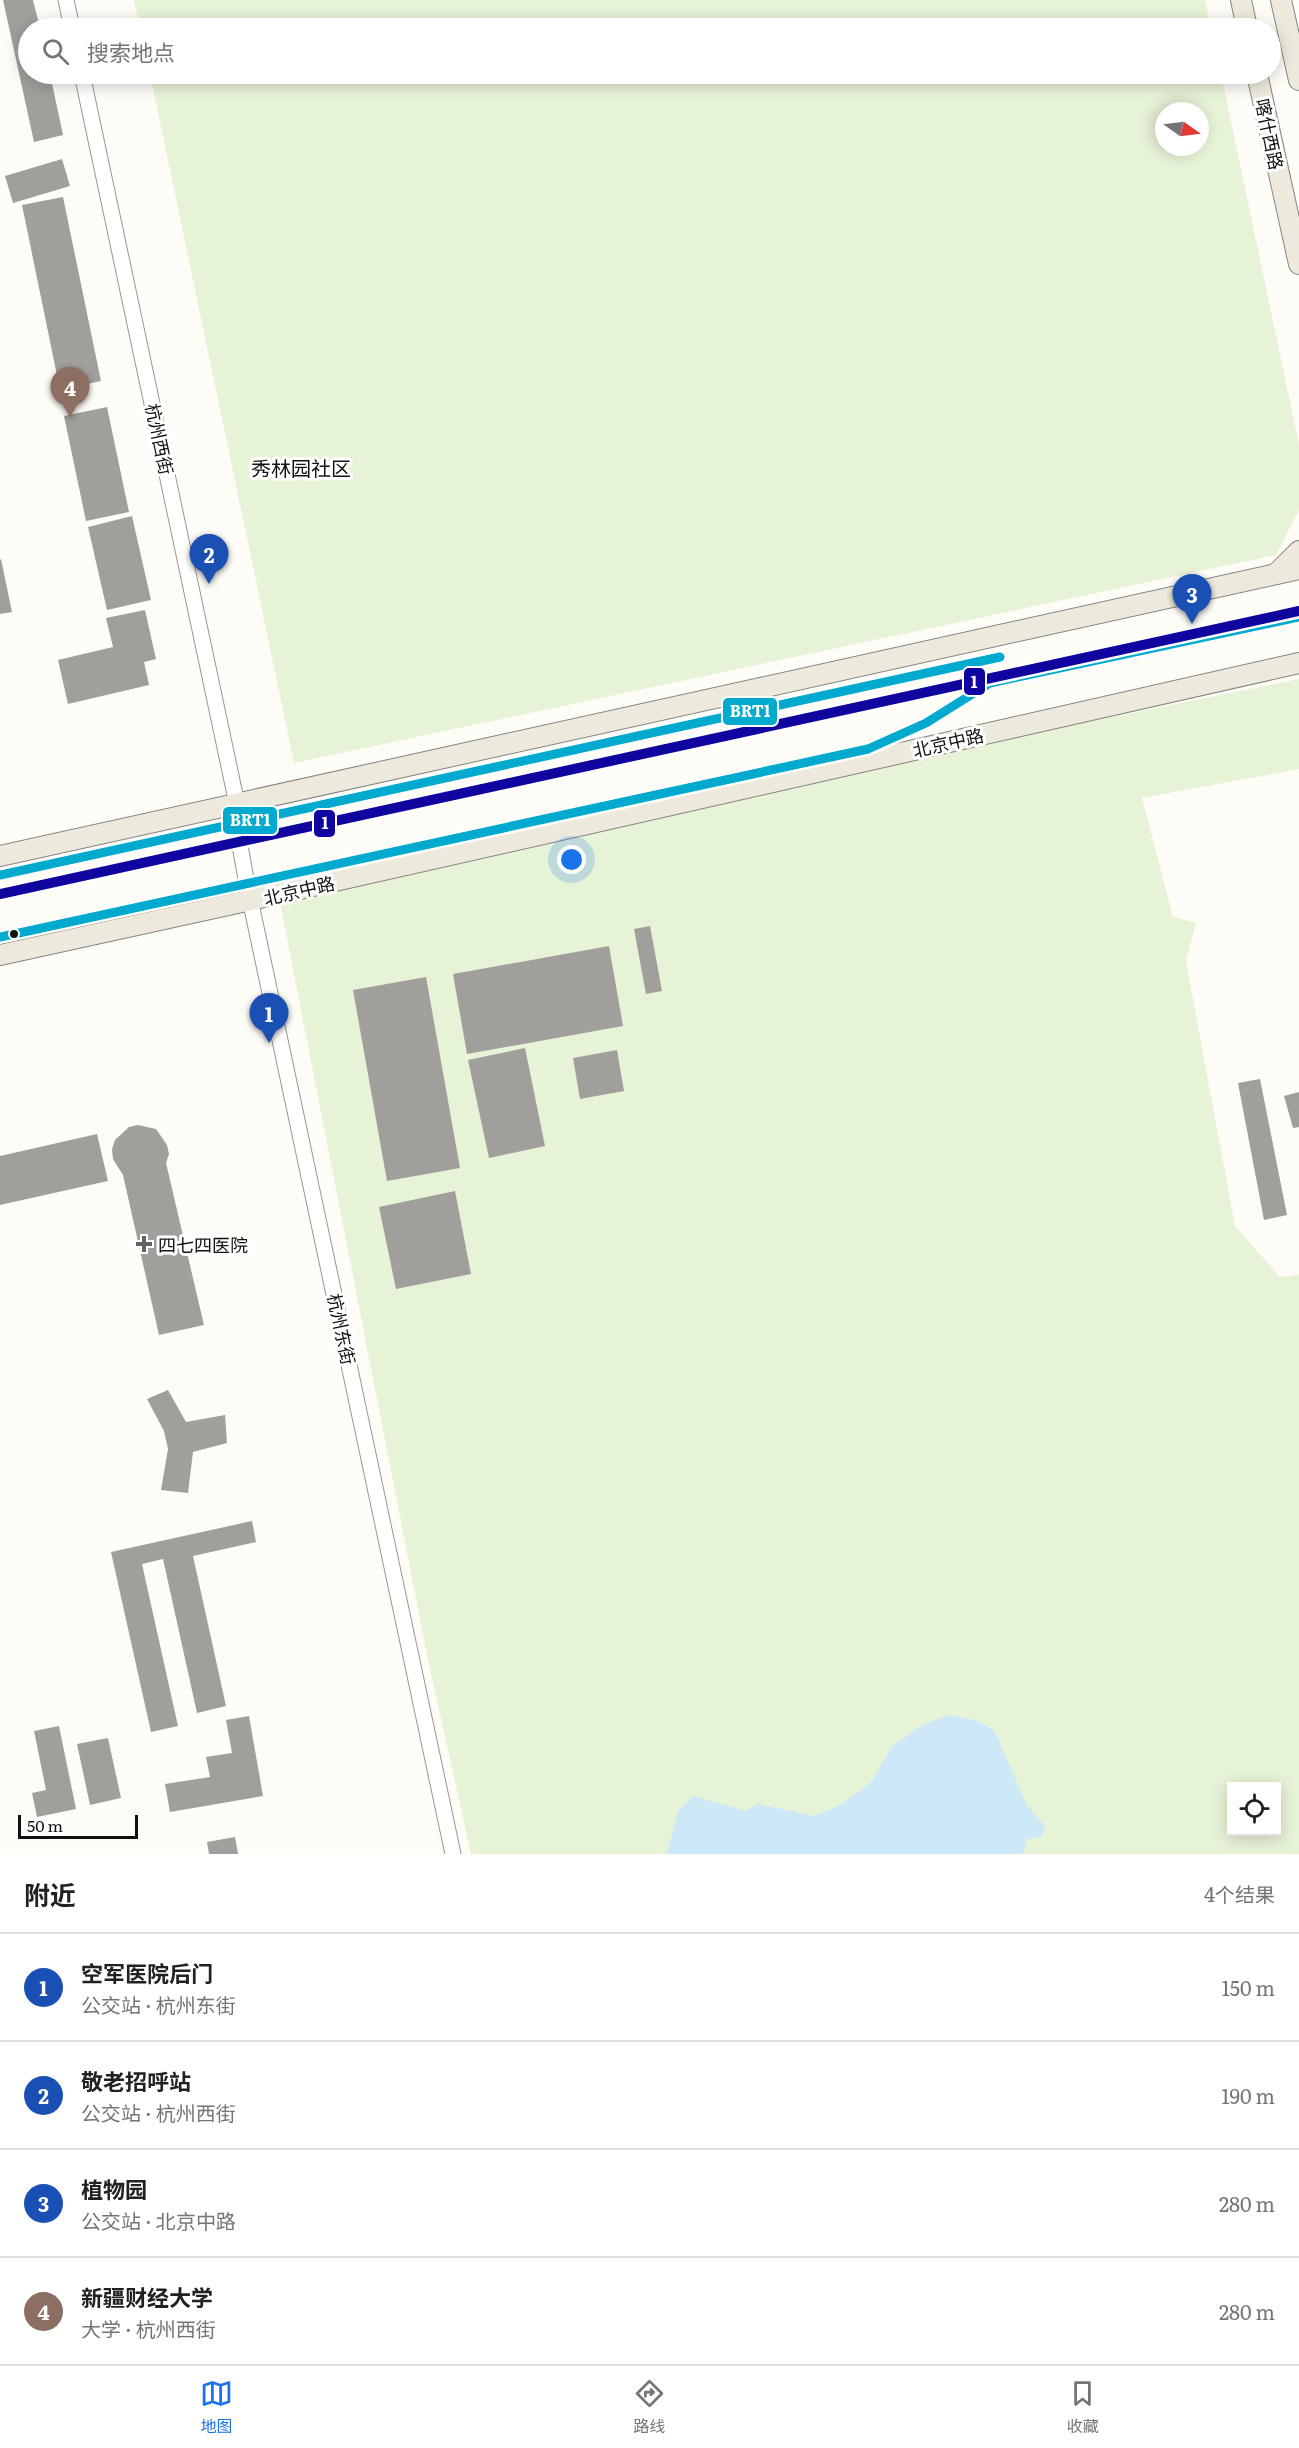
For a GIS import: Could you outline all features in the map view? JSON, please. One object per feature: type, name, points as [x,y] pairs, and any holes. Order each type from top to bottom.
[{"type":"main road","points":[[1241,0],[1245,18]]},
{"type":"main road","points":[[1281,0],[1299,80]]},
{"type":"main road","name":"喀什西路","points":[[1259,84],[1299,264]]},
{"type":"main road","points":[[1276,574],[1299,550]]},
{"type":"main road","points":[[0,856],[1299,569]]},
{"type":"main road","name":"北京中路","points":[[0,955],[1299,663]]},
{"type":"street","points":[[66,0],[70,18]]},
{"type":"street","name":"杭州西街","points":[[84,84],[237,804]]},
{"type":"street","name":"杭州东街","points":[[237,804],[236,823],[251,900],[453,1854]]},
{"type":"green space","points":[[134,0],[1205,0],[1209,18],[138,18]]},
{"type":"green space","points":[[152,84],[1223,84],[1299,445],[1299,510],[1276,555],[294,763]]},
{"type":"green space","points":[[1299,679],[1299,769],[1142,798],[1173,917],[1196,923],[1186,961],[1235,1226],[1280,1277],[1299,1275],[1299,1854],[471,1854],[427,1655],[277,887]]},
{"type":"water","points":[[947,1715],[975,1720],[994,1730],[1027,1805],[1045,1826],[1042,1837],[1027,1839],[1023,1854],[667,1854],[678,1811],[694,1796],[746,1811],[758,1804],[814,1816],[842,1804],[872,1781],[892,1746],[919,1727]]},
{"type":"building","points":[[3,0],[33,0],[38,18],[18,18],[18,69]]},
{"type":"building","points":[[21,84],[52,84],[63,135],[34,142]]},
{"type":"building","points":[[62,159],[70,186],[13,203],[5,176]]},
{"type":"building","points":[[63,197],[101,381],[60,390],[22,205]]},
{"type":"building","points":[[107,407],[129,512],[86,521],[64,416]]},
{"type":"building","points":[[132,516],[151,600],[107,610],[88,527]]},
{"type":"building","points":[[0,560],[12,612],[0,614]]},
{"type":"building","points":[[145,610],[156,659],[144,662],[149,685],[68,704],[58,660],[113,647],[106,618]]},
{"type":"building","points":[[650,926],[662,991],[646,994],[634,929]]},
{"type":"building","points":[[609,946],[623,1026],[467,1054],[453,974]]},
{"type":"building","points":[[426,977],[460,1168],[387,1181],[353,990]]},
{"type":"building","points":[[525,1048],[545,1146],[489,1158],[468,1060]]},
{"type":"building","points":[[617,1050],[624,1091],[580,1099],[573,1058]]},
{"type":"building","points":[[1260,1079],[1287,1215],[1264,1220],[1238,1083]]},
{"type":"building","points":[[1299,1092],[1299,1127],[1293,1128],[1284,1096]]},
{"type":"building","points":[[138,1125],[156,1129],[167,1145],[169,1154],[166,1163],[204,1325],[159,1335],[123,1175],[113,1159],[112,1149],[115,1140],[129,1127]]},
{"type":"building","points":[[97,1134],[108,1181],[0,1205],[0,1156]]},
{"type":"building","points":[[455,1191],[471,1274],[396,1289],[379,1207]]},
{"type":"building","points":[[168,1390],[186,1422],[225,1415],[227,1443],[193,1452],[188,1493],[161,1490],[168,1449],[164,1431],[147,1399]]},
{"type":"building","points":[[252,1521],[256,1542],[193,1556],[226,1706],[197,1713],[163,1559],[142,1564],[178,1726],[151,1732],[111,1552]]},
{"type":"building","points":[[249,1716],[263,1796],[170,1812],[165,1784],[210,1777],[206,1757],[232,1753],[226,1720]]},
{"type":"building","points":[[59,1726],[76,1809],[37,1817],[32,1793],[46,1790],[34,1731]]},
{"type":"building","points":[[108,1738],[121,1798],[90,1805],[77,1744]]},
{"type":"building","points":[[235,1837],[238,1854],[209,1854],[207,1842]]},
{"type":"transit line","name":"1","points":[[0,894],[1299,611]]},
{"type":"transit line","name":"BRT1","points":[[0,937],[868,749],[926,723],[990,683],[1299,617]]},
{"type":"transit line","name":"BRT1","points":[[0,875],[1000,657]]},
{"type":"place","name":"新疆财经大学","points":[[70,417]]},
{"type":"place","name":"敬老招呼站","points":[[209,584]]},
{"type":"place","name":"植物园","points":[[1192,624]]},
{"type":"place","name":"空军医院后门","points":[[269,1043]]},
{"type":"place","name":"四七四医院","points":[[144,1244]]},
{"type":"district","name":"秀林园社区","points":[[301,467]]}]
